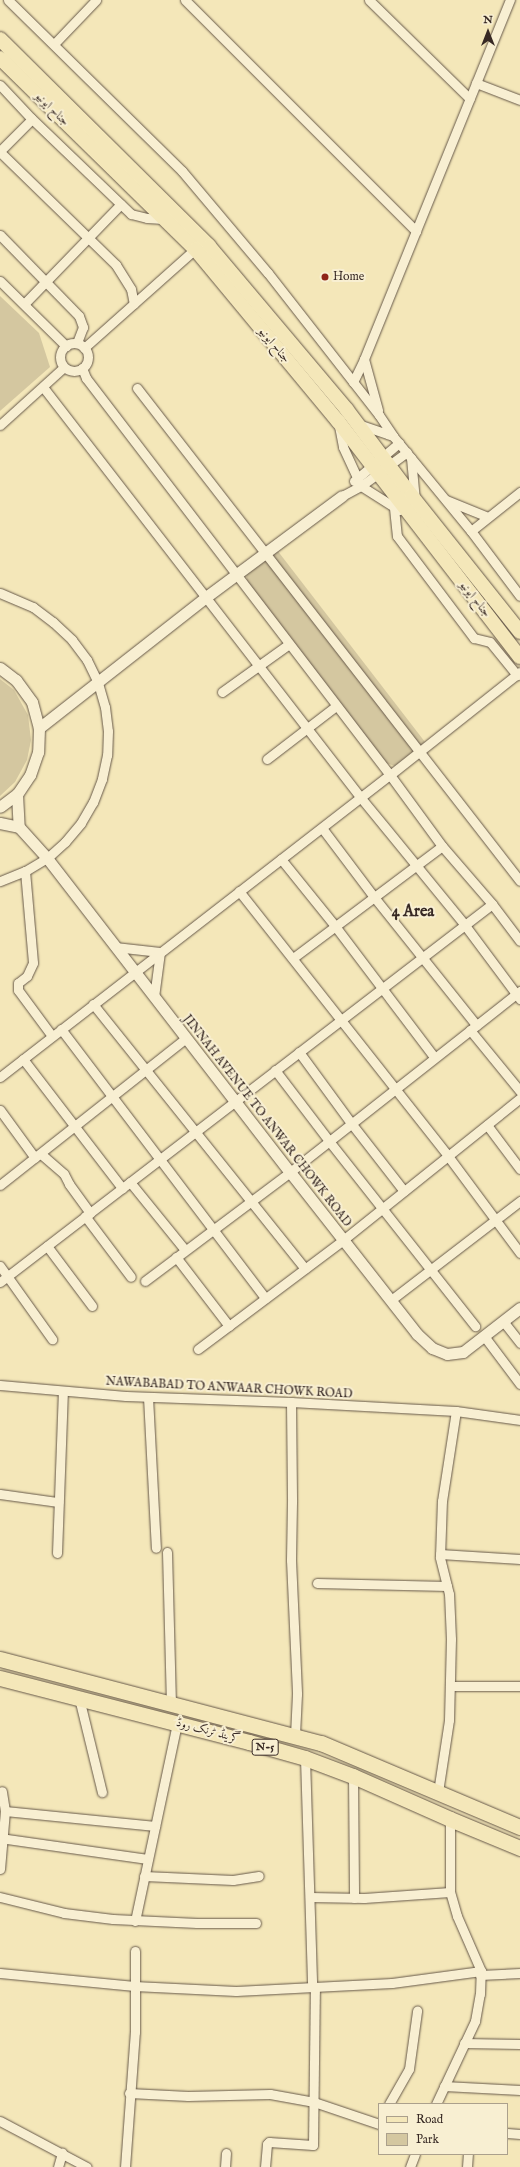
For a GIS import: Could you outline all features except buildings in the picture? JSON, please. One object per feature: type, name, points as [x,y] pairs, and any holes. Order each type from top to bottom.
[{"type":"highway","name":"گرینڈ ٹرنک روڈ","points":[[0,1659],[295,1736],[344,1752],[520,1827]]},
{"type":"highway","name":"گرینڈ ٹرنک روڈ","points":[[0,1678],[177,1723],[305,1758],[353,1776],[520,1848]]},
{"type":"main road","name":"جناح ایونیو","points":[[0,39],[209,246],[357,424],[379,465],[409,515],[520,657]]},
{"type":"main road","name":"جناح ایونیو","points":[[0,58],[195,249],[338,421],[379,465],[415,500],[520,632]]},
{"type":"street","points":[[8,0],[182,171],[268,273],[380,416],[396,439],[444,500],[471,531],[520,596]]},
{"type":"street","points":[[54,44],[96,0]]},
{"type":"street","points":[[184,0],[416,231]]},
{"type":"street","points":[[369,0],[470,99]]},
{"type":"street","points":[[353,382],[364,359],[510,0]]},
{"type":"street","points":[[476,83],[520,100]]},
{"type":"street","points":[[0,85],[32,119],[131,214],[164,219]]},
{"type":"street","points":[[32,119],[0,152],[121,272],[131,289],[134,304]]},
{"type":"street","points":[[24,304],[121,204]]},
{"type":"street","points":[[0,235],[79,316],[83,327],[80,346],[87,359],[82,368],[73,371],[64,367],[60,358],[60,353],[66,346]]},
{"type":"street","points":[[0,281],[66,346],[80,346],[134,304],[195,249]]},
{"type":"street","points":[[364,359],[380,416]]},
{"type":"street","points":[[0,425],[64,367]]},
{"type":"street","points":[[82,368],[86,378],[236,576],[390,775],[442,846],[492,904],[520,941]]},
{"type":"street","points":[[43,387],[361,798],[519,994],[473,1027],[350,1123],[329,1142],[145,1281]]},
{"type":"street","points":[[137,388],[520,881]]},
{"type":"street","points":[[338,421],[343,447],[358,481],[394,508],[409,515]]},
{"type":"street","points":[[357,424],[396,439]]},
{"type":"street","points":[[379,465],[396,439]]},
{"type":"street","points":[[39,728],[206,597],[342,496],[358,481],[379,465],[409,454]]},
{"type":"street","points":[[409,454],[415,500]]},
{"type":"street","points":[[471,531],[520,492]]},
{"type":"street","points":[[444,500],[488,517]]},
{"type":"street","points":[[0,1077],[134,971],[361,798],[518,673],[490,642],[474,638],[397,536],[394,508]]},
{"type":"street","points":[[0,593],[33,607],[53,622],[72,640],[87,660],[98,683],[108,731],[102,779],[93,802],[81,823],[65,842],[47,858],[25,871],[0,881]]},
{"type":"street","points":[[222,692],[289,644]]},
{"type":"street","points":[[0,668],[16,680],[32,702],[39,728],[38,752],[30,775],[16,794],[0,807]]},
{"type":"street","points":[[267,759],[336,706]]},
{"type":"street","points":[[0,823],[19,827],[16,794]]},
{"type":"street","name":"JINNAH AVENUE TO ANWAR CHOWK ROAD","points":[[19,827],[47,858],[154,998],[417,1334],[432,1348],[447,1354],[463,1352],[520,1308]]},
{"type":"street","points":[[322,828],[374,897],[422,956],[520,1091]]},
{"type":"street","points":[[293,958],[442,846]]},
{"type":"street","points":[[281,859],[335,926],[434,1057]]},
{"type":"street","points":[[25,871],[33,963],[28,976],[18,983],[18,990],[52,1036]]},
{"type":"street","points":[[239,891],[448,1156],[520,1253]]},
{"type":"street","points":[[4,1279],[422,956],[492,904]]},
{"type":"street","points":[[115,947],[160,952]]},
{"type":"street","points":[[154,998],[160,952]]},
{"type":"street","points":[[93,1004],[305,1268]]},
{"type":"street","points":[[61,1029],[265,1298]]},
{"type":"street","points":[[0,1184],[38,1156],[186,1038]]},
{"type":"street","points":[[299,1052],[350,1123],[404,1191]]},
{"type":"street","points":[[23,1059],[122,1188]]},
{"type":"street","points":[[275,1070],[329,1142],[475,1326]]},
{"type":"street","points":[[198,1349],[343,1240],[520,1098]]},
{"type":"street","points":[[0,1110],[38,1156],[64,1174],[88,1215],[131,1277]]},
{"type":"street","points":[[487,1125],[520,1169]]},
{"type":"street","points":[[130,1182],[185,1250]]},
{"type":"street","points":[[391,1300],[520,1201]]},
{"type":"street","points":[[47,1246],[92,1306]]},
{"type":"street","points":[[176,1257],[229,1326]]},
{"type":"street","points":[[0,1266],[4,1279],[52,1339]]},
{"type":"street","points":[[503,1321],[520,1343]]},
{"type":"street","points":[[484,1336],[520,1384]]},
{"type":"street","name":"NAWABABAD TO ANWAAR CHOWK ROAD","points":[[0,1385],[148,1397],[291,1402],[456,1411],[520,1420]]},
{"type":"street","points":[[58,1553],[58,1502],[63,1391]]},
{"type":"street","points":[[148,1397],[156,1548]]},
{"type":"street","points":[[291,1402],[291,1560],[297,1694],[295,1736]]},
{"type":"street","points":[[438,1792],[450,1720],[451,1639],[447,1586],[440,1554],[442,1501],[456,1411]]},
{"type":"street","points":[[0,1494],[58,1502]]},
{"type":"street","points":[[167,1552],[171,1703]]},
{"type":"street","points":[[440,1554],[520,1559]]},
{"type":"street","points":[[317,1583],[447,1586]]},
{"type":"street","points":[[450,1686],[520,1686]]},
{"type":"street","points":[[79,1698],[102,1792]]},
{"type":"street","points":[[135,1921],[177,1723]]},
{"type":"street","points":[[265,2167],[267,2144],[269,2142],[314,2145],[314,1987],[305,1758]]},
{"type":"street","points":[[353,1776],[354,1898]]},
{"type":"street","points":[[0,1869],[2,1822],[6,1811],[2,1791]]},
{"type":"street","points":[[6,1811],[155,1826]]},
{"type":"street","points":[[436,2103],[475,2021],[480,1994],[480,1973],[457,1916],[450,1892],[450,1819]]},
{"type":"street","points":[[7,1840],[148,1860]]},
{"type":"street","points":[[144,1876],[233,1880],[259,1876]]},
{"type":"street","points":[[310,1897],[354,1898],[450,1892]]},
{"type":"street","points":[[0,1898],[64,1913],[135,1921],[256,1923]]},
{"type":"street","points":[[125,2167],[129,2093],[135,2032],[135,1951]]},
{"type":"street","points":[[0,1973],[134,1986],[236,1990],[392,1983],[480,1973],[520,1973]]},
{"type":"street","points":[[390,2103],[409,2069],[417,2011]]},
{"type":"street","points":[[464,2043],[520,2044]]},
{"type":"street","points":[[444,2086],[520,2090]]},
{"type":"street","points":[[129,2093],[188,2096],[270,2094],[314,2102],[378,2123]]},
{"type":"street","points":[[0,2122],[87,2167]]},
{"type":"street","points":[[508,2133],[520,2134]]},
{"type":"street","points":[[225,2167],[226,2153]]},
{"type":"street","points":[[58,2167],[62,2154]]},
{"type":"street","points":[[410,2167],[415,2155]]},
{"type":"street","points":[[467,2167],[468,2155]]},
{"type":"green space","points":[[0,296],[39,333],[50,367],[0,411]]},
{"type":"green space","points":[[277,550],[425,742],[395,766],[386,763],[247,582],[246,572]]},
{"type":"green space","points":[[0,679],[14,690],[28,715],[31,740],[27,760],[15,782],[0,796]]},
{"type":"place","name":"Home","points":[[325,277]]},
{"type":"district","name":"4 Area","points":[[413,912]]}]
